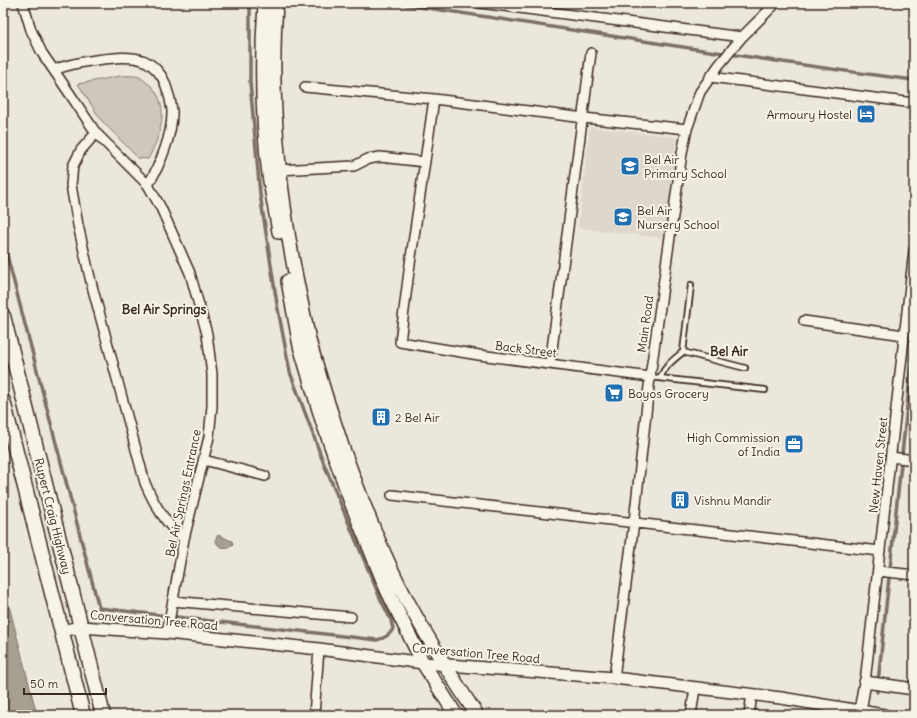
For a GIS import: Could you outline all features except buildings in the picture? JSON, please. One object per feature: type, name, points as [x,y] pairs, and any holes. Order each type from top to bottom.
[{"type":"main road","points":[[265,3],[262,40],[264,112],[269,174],[300,346],[322,420],[351,502],[387,590],[423,663],[456,715]]},
{"type":"main road","points":[[276,3],[273,48],[275,119],[284,170],[290,248],[308,336],[332,417],[361,498],[399,585],[444,665],[477,715]]},
{"type":"main road","name":"Rupert Craig Highway","points":[[3,316],[104,715]]},
{"type":"main road","name":"Rupert Craig Highway","points":[[3,401],[83,715]]},
{"type":"street","name":"Bel Air Springs Entrance","points":[[23,3],[34,36],[42,53],[96,133],[148,186],[161,208],[190,273],[207,334],[212,374],[212,406],[209,438],[184,539],[167,629]]},
{"type":"street","points":[[480,3],[742,38]]},
{"type":"street","name":"Main Road","points":[[614,678],[634,522],[650,377],[682,153],[687,129],[700,92],[710,77],[742,38],[776,3]]},
{"type":"street","points":[[550,364],[592,53]]},
{"type":"street","points":[[54,70],[81,62],[128,58],[145,61],[156,68],[164,80],[170,96],[172,111],[170,130],[164,152],[156,172],[148,186]]},
{"type":"street","points":[[710,77],[914,103]]},
{"type":"street","points":[[305,87],[434,99],[584,118],[687,129]]},
{"type":"street","points":[[284,170],[354,166],[368,158],[380,157],[424,162],[434,99]]},
{"type":"street","points":[[96,133],[80,150],[73,166],[71,185],[78,225],[91,282],[145,483],[163,516],[175,532],[184,539]]},
{"type":"street","name":"Back Street","points":[[424,162],[400,342],[479,355],[650,377]]},
{"type":"street","name":"New Haven Street","points":[[869,683],[880,551],[904,335],[911,308],[914,250]]},
{"type":"street","points":[[804,321],[904,335]]},
{"type":"street","points":[[891,457],[911,459]]},
{"type":"street","points":[[204,460],[265,476]]},
{"type":"street","points":[[392,495],[880,551]]},
{"type":"street","points":[[878,571],[914,575]]},
{"type":"street","points":[[172,604],[351,617]]},
{"type":"street","name":"Conversation Tree Road","points":[[61,631],[81,627],[167,629],[423,663],[614,678],[781,698],[884,715]]},
{"type":"street","points":[[314,715],[319,649]]},
{"type":"street","points":[[860,711],[869,683],[914,688]]},
{"type":"street","points":[[691,715],[695,688]]},
{"type":"street","points":[[749,715],[752,695]]},
{"type":"lane","points":[[660,378],[664,369],[670,362],[683,352],[691,285]]},
{"type":"lane","points":[[683,352],[745,368]]},
{"type":"lane","points":[[650,377],[765,390]]},
{"type":"shaded area","points":[[120,76],[139,77],[151,86],[161,103],[162,122],[148,159],[138,158],[101,120],[78,84]]},
{"type":"shaded area","name":"Bel Air Primary School","points":[[590,127],[677,137],[665,238],[578,228]]},
{"type":"shaded area","points":[[218,535],[232,541],[233,545],[225,548],[218,545],[215,540]]},
{"type":"shaded area","points":[[3,582],[37,715],[3,715]]},
{"type":"waterway","points":[[3,240],[99,608],[377,640],[390,633],[393,629],[391,620],[381,600],[324,464],[290,372],[277,304],[260,194],[250,82],[249,3]]},
{"type":"waterway","points":[[393,3],[784,62],[914,80]]},
{"type":"waterway","points":[[877,692],[914,340]]},
{"type":"place","name":"Armoury Hostel","points":[[866,114]]},
{"type":"place","name":"Bel Air Primary School","points":[[630,166]]},
{"type":"place","name":"Bel Air Nursery School","points":[[623,217]]},
{"type":"place","name":"Boyos Grocery","points":[[614,393]]},
{"type":"place","name":"2 Bel Air","points":[[381,417]]},
{"type":"place","name":"High Commission of India","points":[[794,444]]},
{"type":"place","name":"Vishnu Mandir","points":[[680,500]]},
{"type":"district","name":"Bel Air Springs","points":[[164,309]]},
{"type":"district","name":"Bel Air","points":[[729,351]]}]
